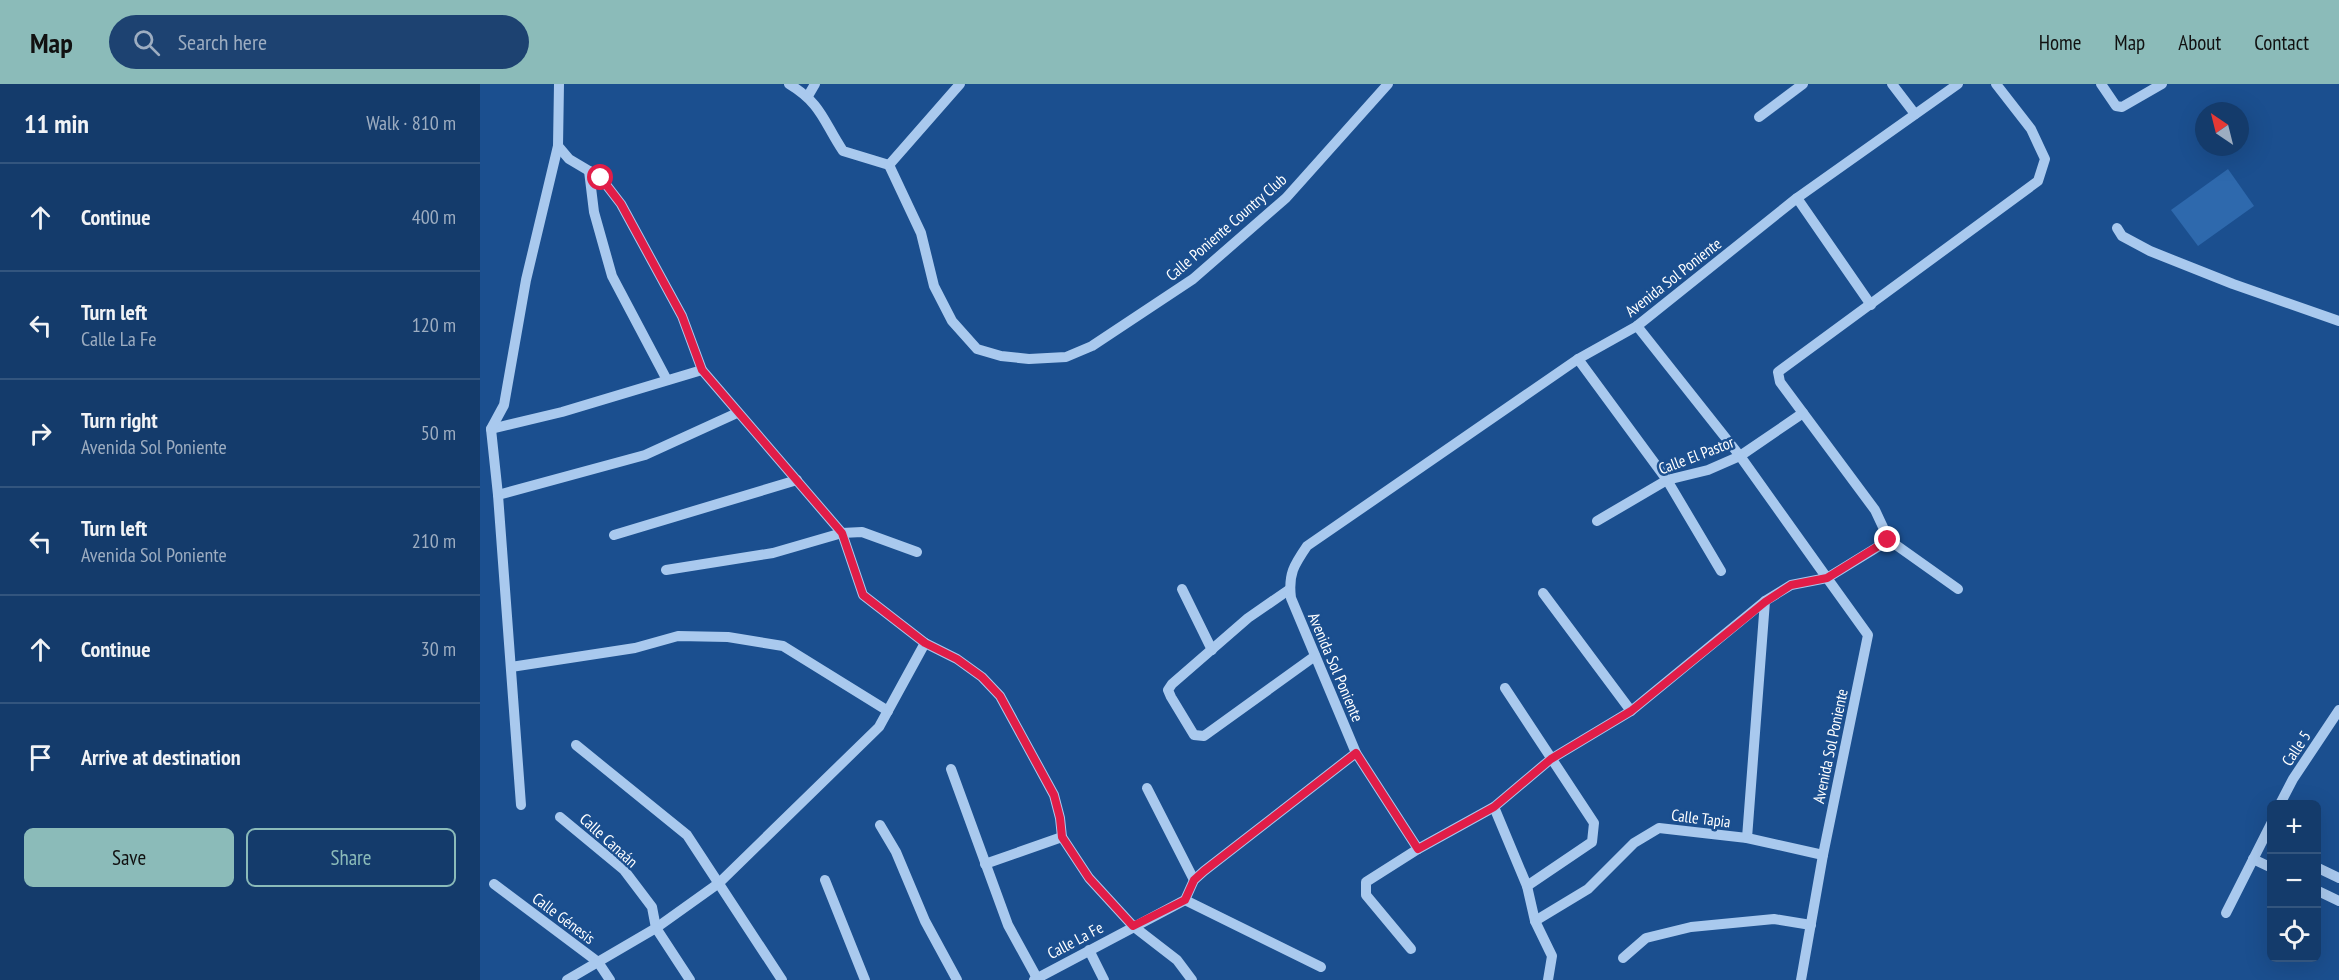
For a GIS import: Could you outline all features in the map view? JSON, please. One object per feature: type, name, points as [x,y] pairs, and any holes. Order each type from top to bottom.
[{"type":"street","points":[[521,805],[491,429],[504,405],[526,280],[558,146],[559,84]]},
{"type":"street","points":[[789,84],[808,96],[821,112],[843,151],[889,165],[960,84]]},
{"type":"street","points":[[808,96],[815,84]]},
{"type":"street","name":"Calle Poniente Country Club","points":[[889,165],[921,233],[934,286],[952,321],[977,349],[1001,356],[1029,359],[1066,357],[1092,346],[1193,279],[1286,198],[1388,84]]},
{"type":"street","points":[[1759,117],[1803,84]]},
{"type":"street","points":[[1892,84],[1915,114]]},
{"type":"street","name":"Avenida Sol Poniente","points":[[1418,849],[1356,753],[1291,598],[1289,581],[1294,564],[1307,546],[1578,359],[1637,326],[1797,198],[1958,84]]},
{"type":"street","points":[[1958,589],[1888,540],[1875,510],[1780,382],[1778,372],[2038,181],[2045,159],[2031,129],[1996,84]]},
{"type":"street","points":[[2101,84],[2116,105],[2122,107],[2162,84]]},
{"type":"street","points":[[558,146],[569,159],[601,178],[621,204],[682,316],[702,370],[842,533],[863,595],[925,643],[957,659],[982,677],[1000,696],[1054,795],[1062,837],[1089,878],[1133,926],[1177,960],[1192,980]]},
{"type":"street","points":[[589,171],[594,212],[612,276],[667,380]]},
{"type":"street","points":[[1797,198],[1870,305]]},
{"type":"street","points":[[2117,228],[2122,236],[2150,251],[2233,285],[2339,321]]},
{"type":"street","name":"Avenida Sol Poniente","points":[[1637,326],[1740,456],[1868,635],[1823,855],[1801,980]]},
{"type":"street","points":[[1578,359],[1667,480],[1720,571]]},
{"type":"street","points":[[491,429],[562,412],[702,370]]},
{"type":"street","points":[[498,495],[645,455],[737,413]]},
{"type":"street","name":"Calle El Pastor","points":[[1597,521],[1667,480],[1708,470],[1740,456],[1803,413]]},
{"type":"street","points":[[614,535],[797,480]]},
{"type":"street","points":[[666,570],[773,553],[842,533],[862,532],[917,552]]},
{"type":"street","points":[[1411,949],[1366,895],[1366,882],[1418,849],[1494,807],[1551,759],[1631,711],[1765,602],[1791,585],[1827,578],[1888,540]]},
{"type":"street","points":[[1182,589],[1212,650]]},
{"type":"street","points":[[1290,589],[1248,618],[1168,690],[1194,735],[1204,736],[1315,656]]},
{"type":"street","points":[[1543,593],[1631,711]]},
{"type":"street","points":[[1747,838],[1765,602]]},
{"type":"street","points":[[511,667],[635,648],[678,636],[728,637],[783,646],[888,711]]},
{"type":"street","points":[[567,980],[656,928],[719,883],[879,727],[925,643]]},
{"type":"street","points":[[1505,688],[1594,823],[1592,842],[1527,886]]},
{"type":"street","name":"Calle 5","points":[[2282,800],[2293,779],[2339,710]]},
{"type":"street","points":[[576,745],[687,835],[782,980]]},
{"type":"street","points":[[1321,967],[1185,900],[1194,880],[1356,753]]},
{"type":"street","points":[[951,769],[1008,925],[1035,979]]},
{"type":"street","points":[[1147,788],[1194,880]]},
{"type":"street","points":[[1494,807],[1527,886],[1535,921],[1552,956],[1548,980]]},
{"type":"street","name":"Calle Canaán","points":[[560,817],[624,870],[652,908],[656,928],[690,980]]},
{"type":"street","points":[[880,825],[896,852],[925,921],[957,980]]},
{"type":"street","name":"Calle Tapia","points":[[1535,921],[1588,889],[1634,843],[1659,828],[1747,838],[1823,855]]},
{"type":"street","points":[[985,864],[1062,837]]},
{"type":"street","points":[[2226,913],[2253,860],[2267,843]]},
{"type":"street","points":[[2253,860],[2267,866]]},
{"type":"street","points":[[2321,869],[2339,878]]},
{"type":"street","points":[[825,880],[865,980]]},
{"type":"street","name":"Calle Génesis","points":[[494,884],[598,962],[610,980]]},
{"type":"street","points":[[2321,892],[2339,901]]},
{"type":"street","name":"Calle La Fe","points":[[1035,979],[1185,900]]},
{"type":"street","points":[[1623,958],[1646,938],[1691,927],[1774,919],[1811,925]]},
{"type":"street","points":[[1089,950],[1104,980]]},
{"type":"shaded area","points":[[2228,169],[2254,206],[2198,246],[2171,210]]},
{"type":"route","points":[[601,178],[621,204],[682,316],[702,370],[842,533],[863,595],[925,643],[957,659],[982,677],[1000,696],[1054,795],[1062,837],[1089,878],[1133,926],[1185,900],[1194,880],[1204,871],[1356,753],[1418,849],[1494,807],[1551,759],[1631,711],[1765,602],[1791,585],[1827,578],[1888,540]]}]
